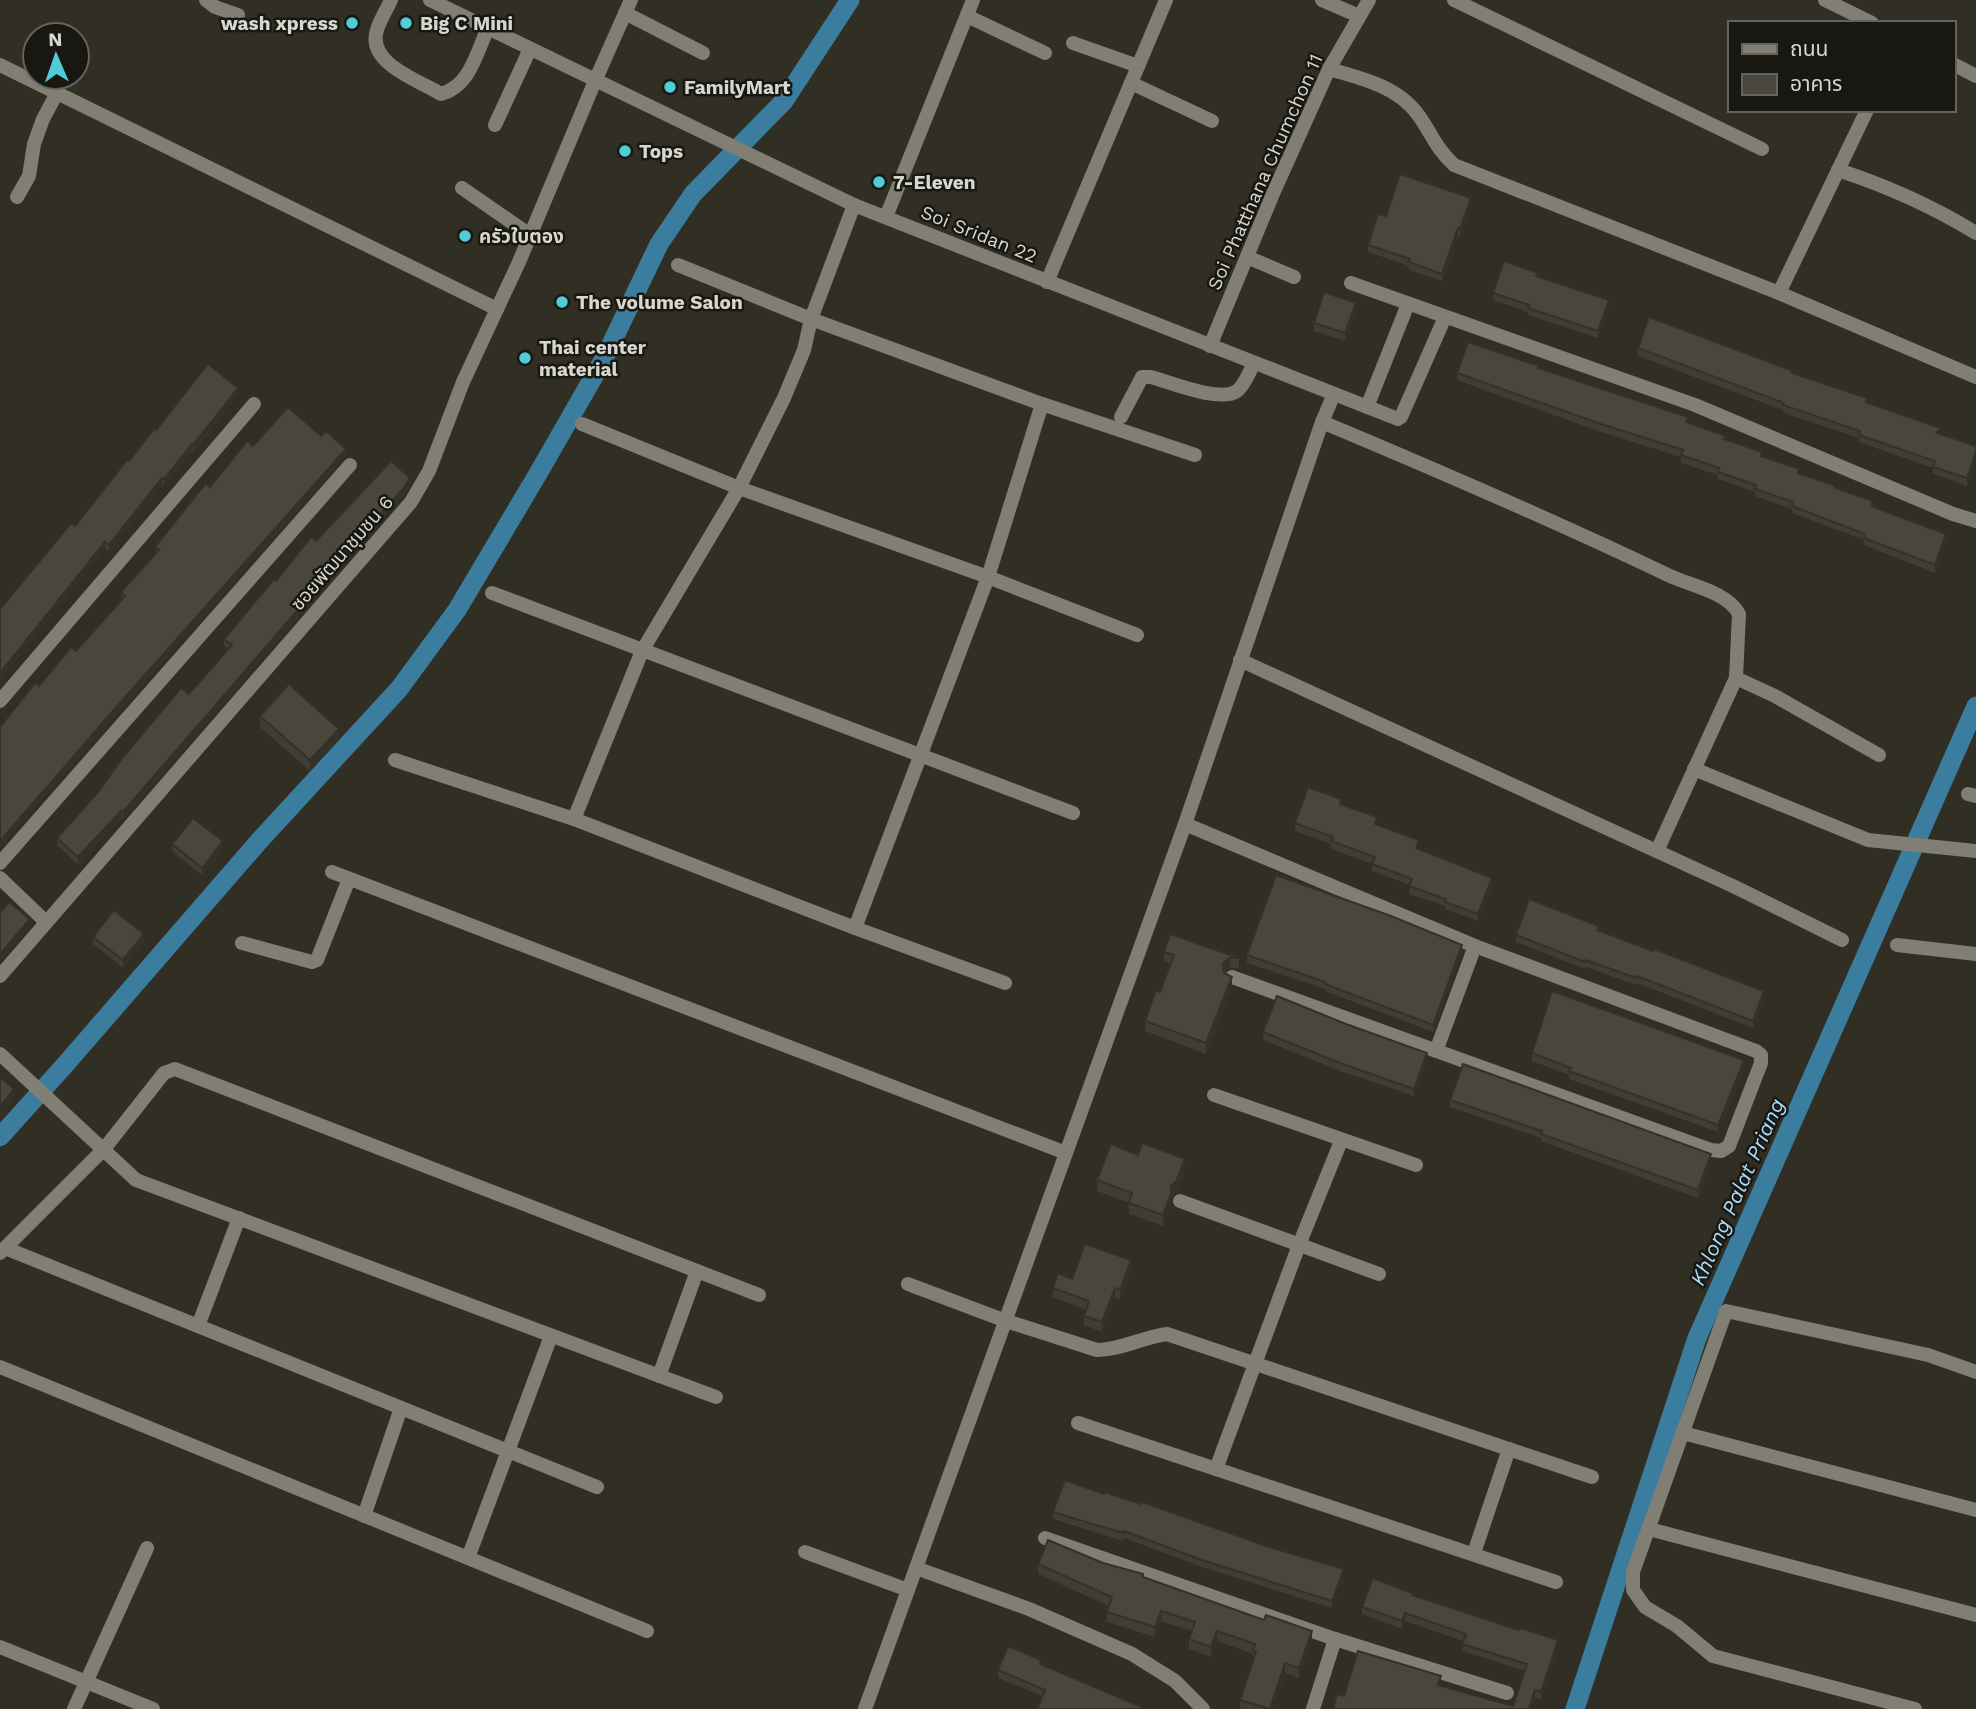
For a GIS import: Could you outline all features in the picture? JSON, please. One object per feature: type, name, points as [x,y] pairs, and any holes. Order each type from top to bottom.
[{"type":"street","points":[[206,0],[215,7],[238,15]]},
{"type":"street","points":[[391,0],[377,30],[375,46],[384,62],[441,93],[454,90],[464,82],[488,28]]},
{"type":"street","name":"Soi Sridan 22","points":[[430,0],[854,205],[1398,419],[1445,317]]},
{"type":"street","points":[[886,217],[973,0]]},
{"type":"street","points":[[1047,282],[1166,0]]},
{"type":"street","points":[[1322,0],[1344,4],[1359,16]]},
{"type":"street","name":"Soi Phatthana Chumchon 11","points":[[1210,346],[1329,69],[1369,0]]},
{"type":"street","points":[[1454,0],[1762,149]]},
{"type":"street","points":[[1825,0],[1868,21]]},
{"type":"street","points":[[628,7],[703,53]]},
{"type":"street","name":"ซอยพัฒนาชุมชน 6","points":[[0,976],[411,502],[429,471],[463,382],[530,235],[628,7]]},
{"type":"street","points":[[967,16],[1045,53]]},
{"type":"street","points":[[1073,43],[1138,66]]},
{"type":"street","points":[[495,125],[530,49]]},
{"type":"street","points":[[0,65],[497,309]]},
{"type":"street","points":[[1955,65],[1976,76]]},
{"type":"street","points":[[1329,69],[1376,82],[1402,99],[1418,115],[1438,150],[1454,165],[1779,293],[1976,377]]},
{"type":"street","points":[[1131,83],[1212,121]]},
{"type":"street","points":[[17,197],[29,176],[34,144],[43,119],[57,93]]},
{"type":"street","points":[[1779,293],[1866,112]]},
{"type":"street","points":[[1838,170],[1887,186],[1976,233]]},
{"type":"street","points":[[461,188],[530,235]]},
{"type":"street","points":[[574,819],[642,651],[739,488],[784,398],[804,350],[811,319],[854,205]]},
{"type":"street","points":[[1247,257],[1294,276]]},
{"type":"street","points":[[678,265],[811,319],[1042,404],[1195,455]]},
{"type":"street","points":[[1351,284],[1695,405],[1976,522]]},
{"type":"street","points":[[1367,407],[1408,304]]},
{"type":"street","points":[[1121,417],[1142,377],[1151,377],[1210,394],[1228,395],[1238,391],[1254,363]]},
{"type":"street","points":[[864,1709],[1185,824],[1322,422],[1334,394]]},
{"type":"street","points":[[0,701],[254,404]]},
{"type":"street","points":[[855,928],[988,577],[1042,404]]},
{"type":"street","points":[[1322,422],[1486,491],[1717,595],[1736,608],[1739,614],[1736,678],[1657,851]]},
{"type":"street","points":[[582,424],[739,488],[988,577],[1137,635]]},
{"type":"street","points":[[0,863],[350,464]]},
{"type":"street","points":[[492,593],[1073,813]]},
{"type":"street","points":[[1240,660],[1657,851],[1842,940]]},
{"type":"street","points":[[1736,678],[1775,696],[1879,755]]},
{"type":"street","points":[[395,760],[574,819],[1005,983]]},
{"type":"street","points":[[1694,769],[1868,839],[1976,851]]},
{"type":"street","points":[[1185,824],[1475,946],[1756,1051],[1761,1055],[1761,1063],[1729,1146],[1721,1151],[1711,1150],[1232,977]]},
{"type":"street","points":[[332,872],[1066,1153]]},
{"type":"street","points":[[0,878],[46,922]]},
{"type":"street","points":[[242,943],[317,960],[349,879]]},
{"type":"street","points":[[1897,945],[1976,954]]},
{"type":"street","points":[[1436,1051],[1475,946]]},
{"type":"street","points":[[0,1054],[136,1180],[716,1397]]},
{"type":"street","points":[[597,1487],[198,1326],[3,1251],[104,1149],[163,1073],[176,1069],[759,1295]]},
{"type":"street","points":[[1214,1095],[1416,1165]]},
{"type":"street","points":[[1216,1469],[1341,1140]]},
{"type":"street","points":[[1180,1201],[1379,1273]]},
{"type":"street","points":[[198,1326],[239,1218]]},
{"type":"street","points":[[659,1376],[697,1271]]},
{"type":"street","points":[[908,1284],[1006,1321],[1097,1350],[1110,1350],[1152,1336],[1167,1334],[1592,1477]]},
{"type":"street","points":[[1915,1709],[1713,1656],[1677,1626],[1645,1607],[1633,1590],[1633,1572],[1726,1311],[1928,1355],[1976,1372]]},
{"type":"street","points":[[468,1558],[551,1335]]},
{"type":"street","points":[[0,1367],[647,1631]]},
{"type":"street","points":[[364,1516],[401,1408]]},
{"type":"street","points":[[1078,1423],[1556,1582]]},
{"type":"street","points":[[1683,1433],[1976,1510]]},
{"type":"street","points":[[1474,1553],[1509,1449]]},
{"type":"street","points":[[1649,1529],[1976,1615]]},
{"type":"street","points":[[1045,1538],[1335,1639],[1507,1693]]},
{"type":"street","points":[[74,1709],[147,1548]]},
{"type":"street","points":[[805,1552],[908,1590]]},
{"type":"street","points":[[916,1568],[1029,1609],[1132,1654],[1175,1681],[1203,1709]]},
{"type":"street","points":[[1313,1709],[1335,1639]]},
{"type":"street","points":[[0,1647],[153,1709]]},
{"type":"building","points":[[1400,174],[1471,198],[1442,274],[1409,262],[1410,259],[1368,245],[1378,214],[1386,216]]},
{"type":"building","points":[[1504,261],[1538,273],[1536,276],[1609,300],[1598,331],[1528,308],[1529,305],[1493,293]]},
{"type":"building","points":[[1324,292],[1356,303],[1345,333],[1314,323]]},
{"type":"building","points":[[1649,317],[1793,371],[1792,373],[1867,398],[1866,402],[1940,428],[1937,433],[1976,446],[1967,478],[1933,467],[1935,461],[1859,435],[1860,431],[1783,405],[1784,403],[1638,348]]},
{"type":"building","points":[[1468,342],[1688,417],[1686,422],[1762,452],[1761,456],[1799,469],[1798,473],[1873,501],[1871,506],[1946,534],[1935,565],[1864,538],[1865,534],[1792,506],[1793,502],[1755,489],[1756,485],[1718,472],[1719,468],[1681,455],[1683,450],[1457,373]]},
{"type":"building","points":[[208,364],[238,388],[109,545],[105,542],[0,673],[0,609],[71,523],[75,526]]},
{"type":"building","points":[[288,407],[321,436],[326,431],[346,449],[0,841],[0,727],[35,683],[39,686],[71,647],[76,651],[125,596],[121,592],[159,550],[155,547],[206,483],[210,487],[247,441],[253,446]]},
{"type":"building","points":[[391,461],[410,478],[403,489],[123,812],[121,811],[78,857],[57,838],[98,792],[123,757],[181,688],[189,694],[232,645],[224,639],[311,537],[316,541]]},
{"type":"building","points":[[289,684],[339,729],[310,760],[260,716]]},
{"type":"building","points":[[1308,787],[1341,799],[1340,804],[1377,817],[1375,824],[1419,840],[1416,848],[1492,878],[1478,914],[1409,886],[1412,879],[1372,864],[1375,857],[1331,841],[1333,837],[1295,823]]},
{"type":"building","points":[[193,818],[223,841],[202,868],[172,844]]},
{"type":"building","points":[[1276,875],[1391,916],[1462,945],[1433,1025],[1325,982],[1247,955]]},
{"type":"building","points":[[1529,899],[1599,926],[1597,930],[1764,991],[1753,1021],[1637,976],[1636,978],[1586,960],[1585,962],[1516,935]]},
{"type":"building","points":[[9,902],[30,919],[0,954],[0,913]]},
{"type":"building","points":[[114,910],[144,934],[123,960],[93,937]]},
{"type":"building","points":[[1170,934],[1239,958],[1230,958],[1223,963],[1224,973],[1232,977],[1206,1043],[1145,1021],[1156,990],[1160,992],[1174,955],[1164,952]]},
{"type":"building","points":[[1552,991],[1744,1060],[1718,1125],[1569,1071],[1571,1068],[1532,1053]]},
{"type":"building","points":[[1277,996],[1427,1053],[1414,1089],[1263,1032]]},
{"type":"building","points":[[1463,1064],[1711,1154],[1698,1190],[1541,1134],[1542,1131],[1450,1100]]},
{"type":"building","points":[[0,1077],[14,1089],[0,1107]]},
{"type":"building","points":[[1142,1143],[1185,1159],[1176,1182],[1171,1186],[1171,1194],[1163,1215],[1129,1203],[1132,1193],[1097,1180],[1111,1144],[1138,1155]]},
{"type":"building","points":[[1085,1244],[1131,1260],[1120,1290],[1115,1288],[1102,1322],[1084,1316],[1089,1301],[1053,1288],[1058,1273],[1072,1279]]},
{"type":"building","points":[[1065,1480],[1104,1494],[1105,1492],[1141,1504],[1142,1502],[1269,1547],[1344,1569],[1332,1601],[1202,1560],[1124,1531],[1123,1533],[1053,1512]]},
{"type":"building","points":[[1048,1540],[1103,1563],[1143,1574],[1143,1577],[1264,1620],[1266,1615],[1312,1631],[1299,1668],[1285,1663],[1270,1709],[1240,1700],[1256,1652],[1253,1651],[1255,1644],[1217,1631],[1211,1647],[1189,1639],[1195,1622],[1161,1611],[1155,1627],[1107,1612],[1112,1597],[1038,1564]]},
{"type":"building","points":[[1373,1578],[1412,1595],[1558,1640],[1541,1692],[1535,1690],[1529,1709],[1333,1709],[1337,1694],[1344,1696],[1358,1651],[1441,1676],[1438,1685],[1513,1706],[1527,1664],[1462,1644],[1466,1634],[1405,1613],[1402,1621],[1362,1607]]},
{"type":"building","points":[[1008,1646],[1041,1660],[1040,1664],[1142,1707],[1037,1709],[1045,1690],[998,1670]]},
{"type":"waterway","points":[[0,1137],[260,840],[399,689],[457,610],[539,472],[605,357],[659,244],[693,194],[784,101],[850,0]]},
{"type":"waterway","name":"Khlong Palat Priang","points":[[1575,1709],[1697,1338],[1976,706]]},
{"type":"place","name":"wash xpress","points":[[352,23]]},
{"type":"place","name":"Big C Mini","points":[[406,23]]},
{"type":"place","name":"FamilyMart","points":[[670,87]]},
{"type":"place","name":"Tops","points":[[625,151]]},
{"type":"place","name":"7-Eleven","points":[[879,182]]},
{"type":"place","name":"ครัวใบตอง","points":[[465,236]]},
{"type":"place","name":"The volume Salon","points":[[562,302]]},
{"type":"place","name":"Thai center material","points":[[525,358]]}]
